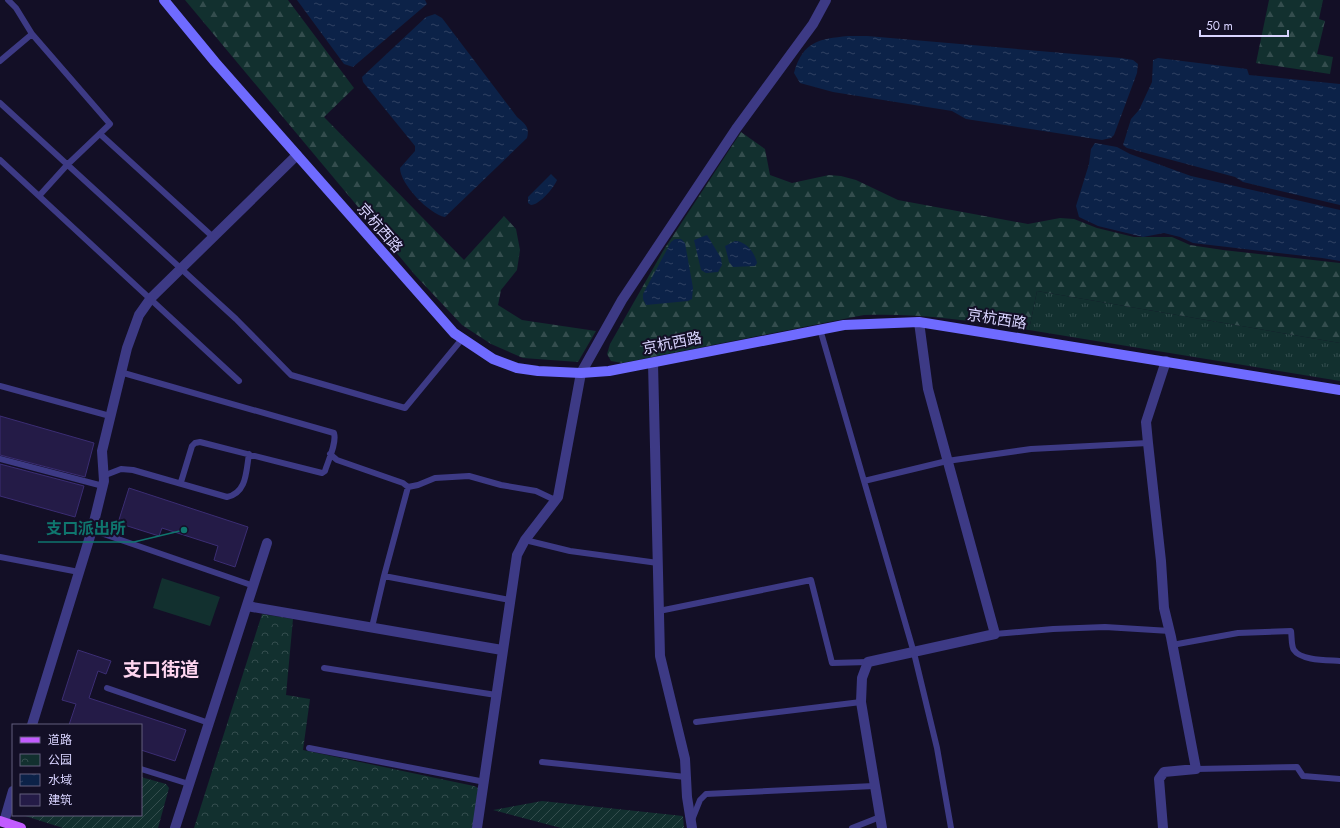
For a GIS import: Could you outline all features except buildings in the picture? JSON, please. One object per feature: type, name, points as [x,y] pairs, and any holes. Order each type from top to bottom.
[{"type":"main road","name":"京杭西路","points":[[164,0],[215,62],[448,327],[462,339],[493,359],[517,368],[538,371],[581,373],[609,371],[844,325],[919,322],[1340,390]]},
{"type":"main road","points":[[2,822],[21,828]]},
{"type":"street","points":[[477,828],[485,782],[502,650],[517,555],[525,540],[558,496],[581,373],[626,294],[736,129],[813,24],[826,0]]},
{"type":"street","points":[[32,724],[92,530],[103,481],[102,451],[120,372],[139,315],[151,298],[297,155]]},
{"type":"street","points":[[882,828],[861,702],[862,678],[868,662],[995,634],[928,388],[919,322]]},
{"type":"street","points":[[1163,828],[1159,779],[1164,772],[1196,769],[1170,631],[1164,608],[1161,561],[1146,422],[1166,361]]},
{"type":"street","points":[[653,363],[660,656],[685,759],[692,825]]},
{"type":"street","points":[[175,828],[267,543]]},
{"type":"street","points":[[247,606],[502,650]]},
{"type":"street","points":[[2,822],[12,794]]},
{"type":"lane","points":[[8,0],[16,8],[32,34],[110,124],[67,165],[39,196]]},
{"type":"lane","points":[[0,61],[32,34]]},
{"type":"lane","points":[[0,103],[236,319],[291,374],[405,408],[462,339]]},
{"type":"lane","points":[[100,134],[213,237]]},
{"type":"lane","points":[[0,160],[239,381]]},
{"type":"lane","points":[[820,329],[914,652],[937,748],[951,828]]},
{"type":"lane","points":[[120,372],[331,431],[335,436],[325,471],[322,473],[195,442],[192,446],[181,482]]},
{"type":"lane","points":[[0,386],[110,416]]},
{"type":"lane","points":[[864,481],[948,461],[1031,449],[1148,442]]},
{"type":"lane","points":[[0,459],[103,481],[121,469],[133,470],[181,482],[227,496],[233,496],[242,486],[249,454]]},
{"type":"lane","points":[[330,454],[337,460],[403,482],[408,487]]},
{"type":"lane","points":[[408,487],[418,485],[435,478],[469,476],[500,485],[536,491],[555,500]]},
{"type":"lane","points":[[372,628],[384,576],[408,487]]},
{"type":"lane","points":[[92,530],[254,586]]},
{"type":"lane","points":[[525,540],[570,551],[658,563]]},
{"type":"lane","points":[[0,557],[78,572]]},
{"type":"lane","points":[[384,576],[510,600]]},
{"type":"lane","points":[[659,611],[811,580],[832,663],[868,662]]},
{"type":"lane","points":[[995,634],[1053,629],[1105,627],[1170,631]]},
{"type":"lane","points":[[1172,645],[1238,633],[1291,631],[1293,649],[1298,655],[1340,660]]},
{"type":"lane","points":[[324,668],[496,695]]},
{"type":"lane","points":[[107,688],[209,723]]},
{"type":"lane","points":[[696,722],[861,702]]},
{"type":"lane","points":[[309,748],[485,782]]},
{"type":"lane","points":[[542,762],[686,777]]},
{"type":"lane","points":[[1196,769],[1297,766],[1302,776],[1340,779]]},
{"type":"lane","points":[[142,770],[189,784]]},
{"type":"lane","points":[[692,825],[700,800],[706,794],[874,786]]},
{"type":"lane","points":[[852,828],[880,817]]},
{"type":"green space","points":[[185,0],[288,0],[354,88],[324,117],[464,260],[504,216],[516,229],[520,250],[517,270],[501,290],[498,305],[522,320],[596,331],[578,362],[523,358],[491,344],[462,325],[415,275]]},
{"type":"green space","points":[[1269,0],[1323,0],[1319,19],[1325,21],[1317,54],[1333,57],[1330,74],[1256,63]]},
{"type":"green space","points":[[741,132],[765,149],[770,175],[792,183],[829,175],[841,176],[856,180],[898,200],[1028,224],[1060,218],[1074,219],[1097,228],[1134,237],[1172,237],[1190,245],[1340,263],[1340,343],[1037,291],[1029,330],[926,316],[864,315],[622,363],[611,361],[607,354],[610,344],[663,251]]},
{"type":"green space","points":[[1037,291],[1340,343],[1340,381],[1029,330]]},
{"type":"green space","points":[[162,578],[220,597],[210,626],[153,608]]},
{"type":"green space","points":[[262,614],[293,619],[286,695],[310,699],[303,750],[474,786],[480,789],[472,828],[194,828]]},
{"type":"green space","points":[[142,777],[166,784],[169,788],[158,828],[63,828],[25,816],[142,816]]},
{"type":"green space","points":[[542,801],[683,816],[684,828],[561,828],[493,810]]},
{"type":"water","points":[[297,0],[425,0],[427,4],[353,67],[344,64]]},
{"type":"water","points":[[435,14],[442,18],[528,131],[527,138],[445,217],[438,215],[416,197],[405,182],[401,175],[400,168],[415,151],[415,146],[363,82],[362,77],[426,17]]},
{"type":"water","points":[[848,36],[867,36],[1121,58],[1133,60],[1138,64],[1137,73],[1114,135],[1111,138],[1102,140],[966,119],[952,111],[833,92],[800,83],[794,73],[802,54],[807,48],[821,41]]},
{"type":"water","points":[[1158,58],[1247,69],[1249,75],[1340,84],[1340,205],[1243,182],[1235,177],[1127,148],[1123,145],[1131,119],[1139,110],[1152,82],[1153,60]]},
{"type":"water","points":[[1095,143],[1117,147],[1130,154],[1191,176],[1340,210],[1340,261],[1193,243],[1180,237],[1164,233],[1143,237],[1098,226],[1079,217],[1076,206],[1089,164],[1091,149]]},
{"type":"water","points":[[551,174],[557,180],[550,191],[538,202],[531,205],[528,203],[528,197]]},
{"type":"water","points":[[707,235],[721,258],[722,265],[718,272],[706,273],[701,270],[694,240]]},
{"type":"water","points":[[675,239],[681,239],[685,243],[693,288],[692,299],[688,301],[646,305],[643,299],[643,294],[671,242]]},
{"type":"water","points":[[735,241],[743,243],[749,248],[756,259],[757,263],[755,266],[733,267],[729,262],[725,246]]},
{"type":"place","name":"支口派出所","points":[[184,530]]},
{"type":"district","name":"支口街道","points":[[161,669]]}]
